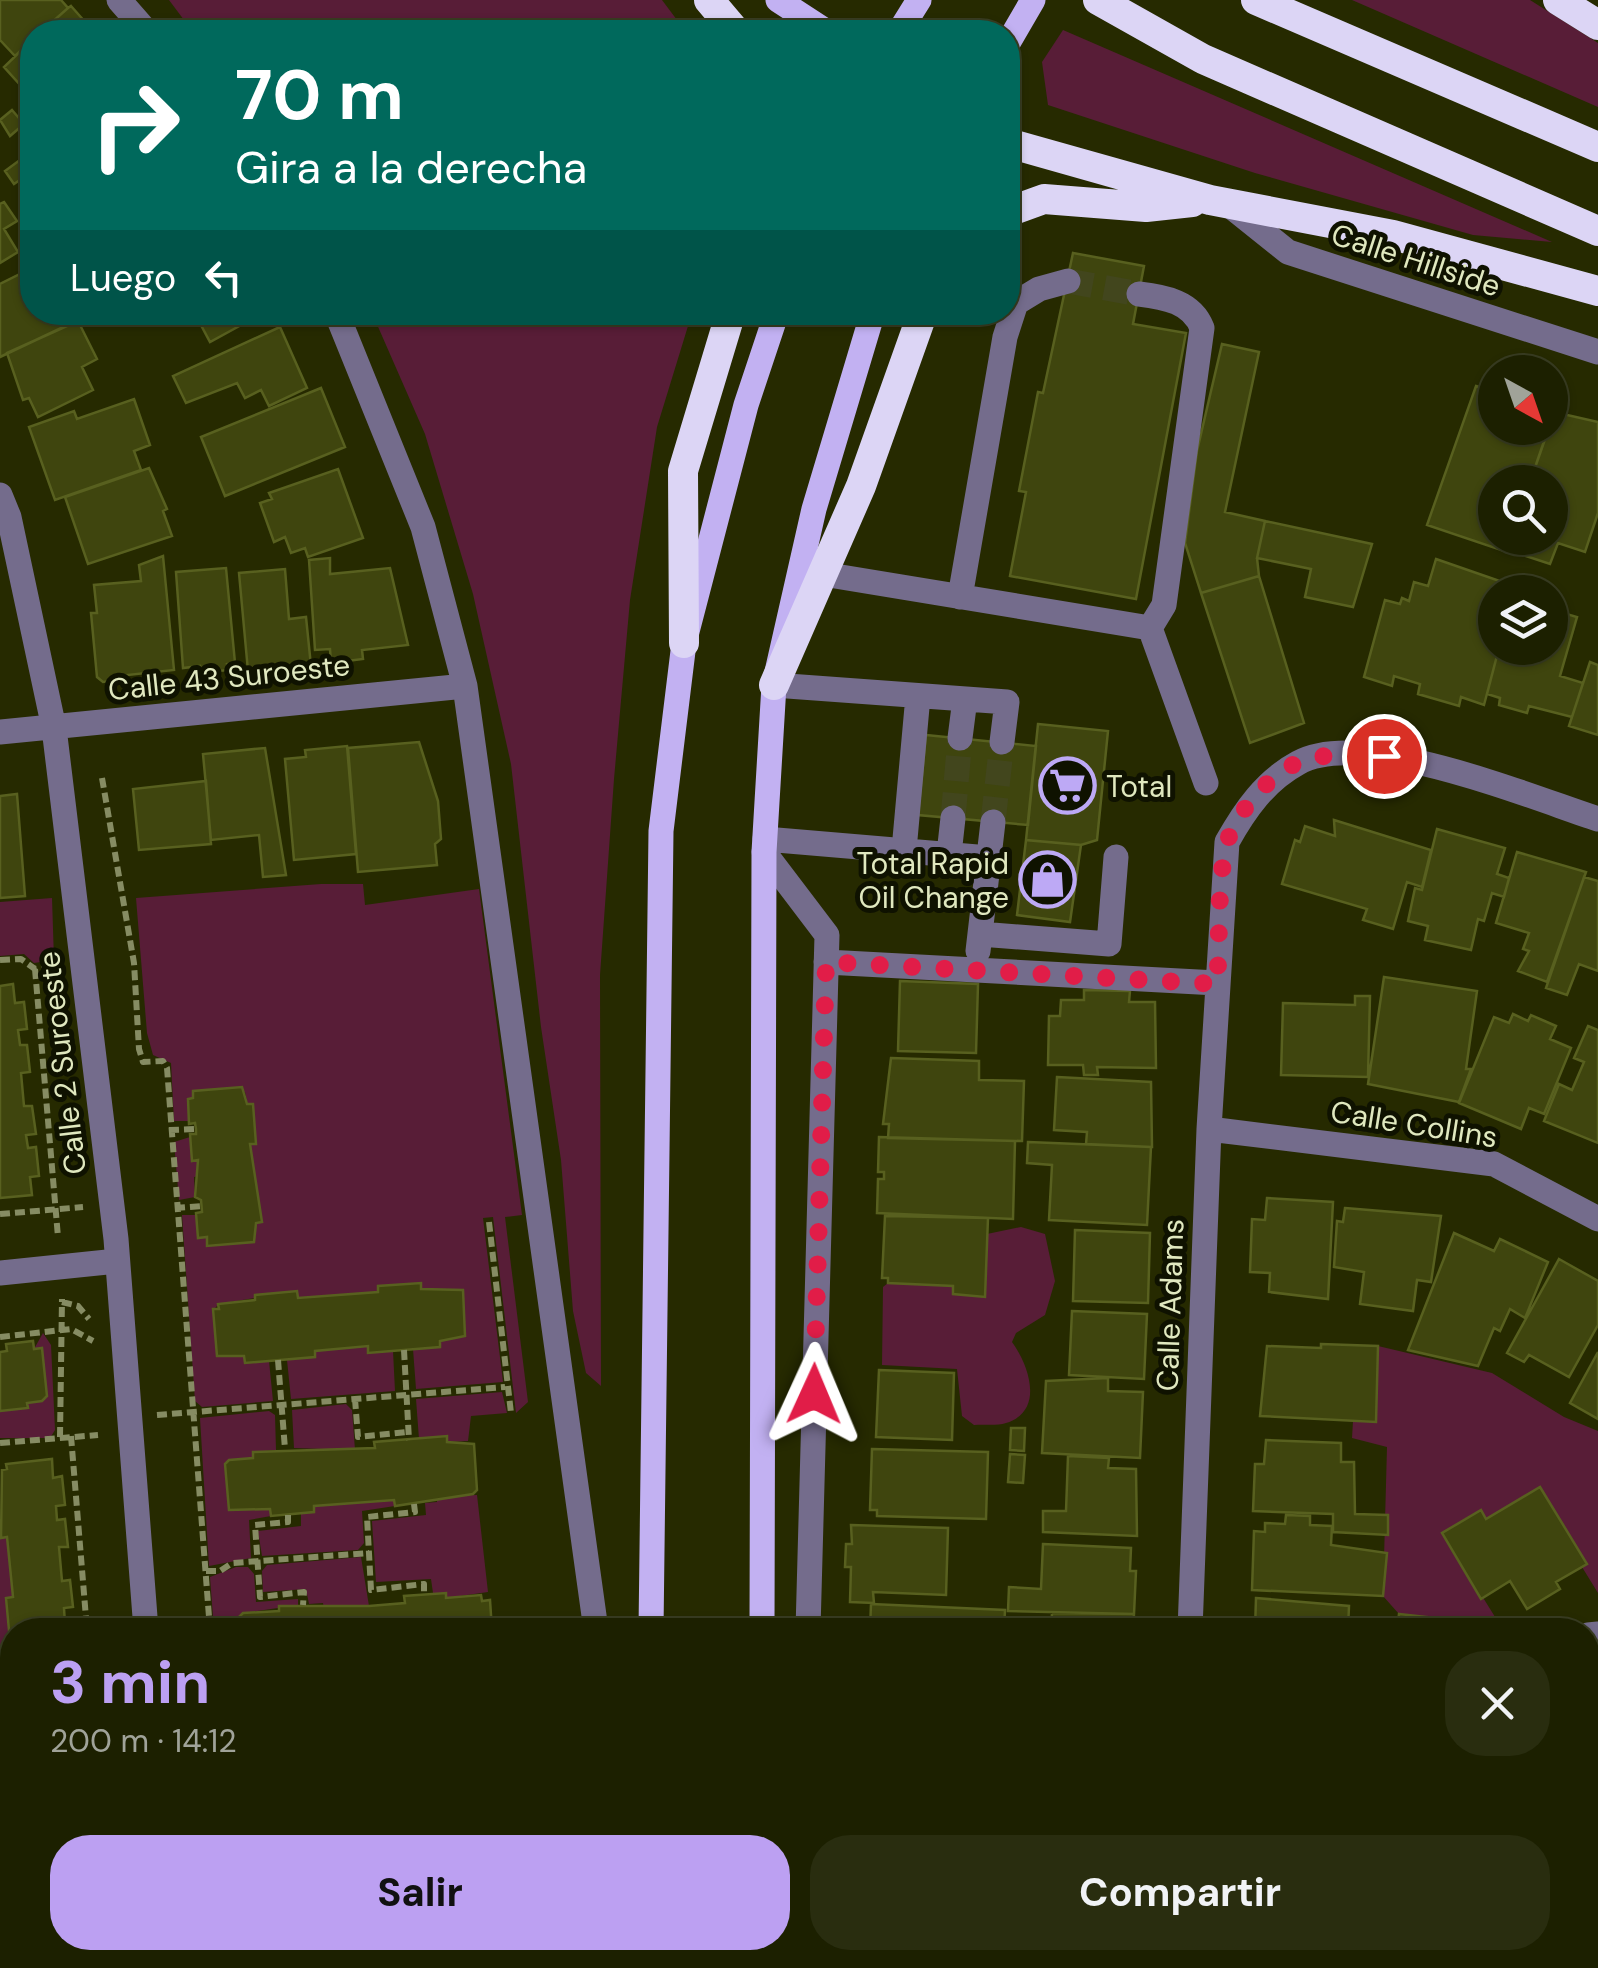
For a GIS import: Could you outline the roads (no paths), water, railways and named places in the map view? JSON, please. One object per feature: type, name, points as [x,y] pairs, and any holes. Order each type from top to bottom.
[{"type":"highway","points":[[709,0],[726,20]]},
{"type":"highway","points":[[1098,0],[1203,59],[1598,232]]},
{"type":"highway","points":[[1256,0],[1598,147]]},
{"type":"highway","points":[[1558,0],[1598,25]]},
{"type":"highway","points":[[1020,146],[1219,202],[1393,235],[1598,291]]},
{"type":"highway","points":[[1020,208],[1044,200],[1146,206],[1219,202]]},
{"type":"highway","points":[[684,642],[683,470],[727,325]]},
{"type":"highway","points":[[774,685],[861,486],[918,325]]},
{"type":"main road","points":[[778,0],[809,20]]},
{"type":"main road","points":[[1020,22],[1033,0]]},
{"type":"main road","points":[[652,1618],[662,832],[684,642],[746,405],[772,325]]},
{"type":"main road","points":[[762,1618],[765,845],[774,685],[814,508],[869,325]]},
{"type":"street","points":[[119,0],[136,20]]},
{"type":"street","name":"Calle Hillside","points":[[1219,202],[1288,252],[1598,352]]},
{"type":"street","points":[[1020,301],[1039,289],[1068,281]]},
{"type":"street","points":[[1139,294],[1181,304],[1197,315],[1202,328],[1164,605],[1150,628]]},
{"type":"street","points":[[341,325],[423,528],[465,686],[594,1618]]},
{"type":"street","points":[[960,597],[1009,325]]},
{"type":"street","name":"Calle 2 Suroeste","points":[[0,496],[8,516],[54,728],[117,1262],[145,1618]]},
{"type":"street","points":[[823,574],[1150,628]]},
{"type":"street","points":[[1150,628],[1206,784]]},
{"type":"street","points":[[774,685],[1007,702],[1002,742]]},
{"type":"street","name":"Calle 43 Suroeste","points":[[0,732],[465,686]]},
{"type":"street","points":[[904,850],[918,696]]},
{"type":"street","points":[[960,738],[965,699]]},
{"type":"street","name":"Calle Adams","points":[[1190,1618],[1209,1129],[1227,842],[1244,810],[1270,783],[1302,760],[1356,753],[1411,759],[1598,818]]},
{"type":"street","points":[[949,854],[953,818]]},
{"type":"street","points":[[975,970],[994,822]]},
{"type":"street","points":[[765,845],[904,850],[989,858]]},
{"type":"street","points":[[765,845],[828,934],[808,1618]]},
{"type":"street","points":[[980,934],[1109,944],[1116,857]]},
{"type":"street","points":[[826,962],[1217,984]]},
{"type":"street","name":"Calle Collins","points":[[1209,1129],[1494,1164],[1598,1219]]},
{"type":"street","points":[[0,1273],[117,1262]]},
{"type":"tunnel","points":[[1068,281],[1139,294]]},
{"type":"tunnel","points":[[953,818],[960,738]]},
{"type":"tunnel","points":[[993,822],[1002,742]]},
{"type":"place","name":"Total","points":[[1067,786]]},
{"type":"place","name":"Total Rapid Oil Change","points":[[1048,880]]}]
